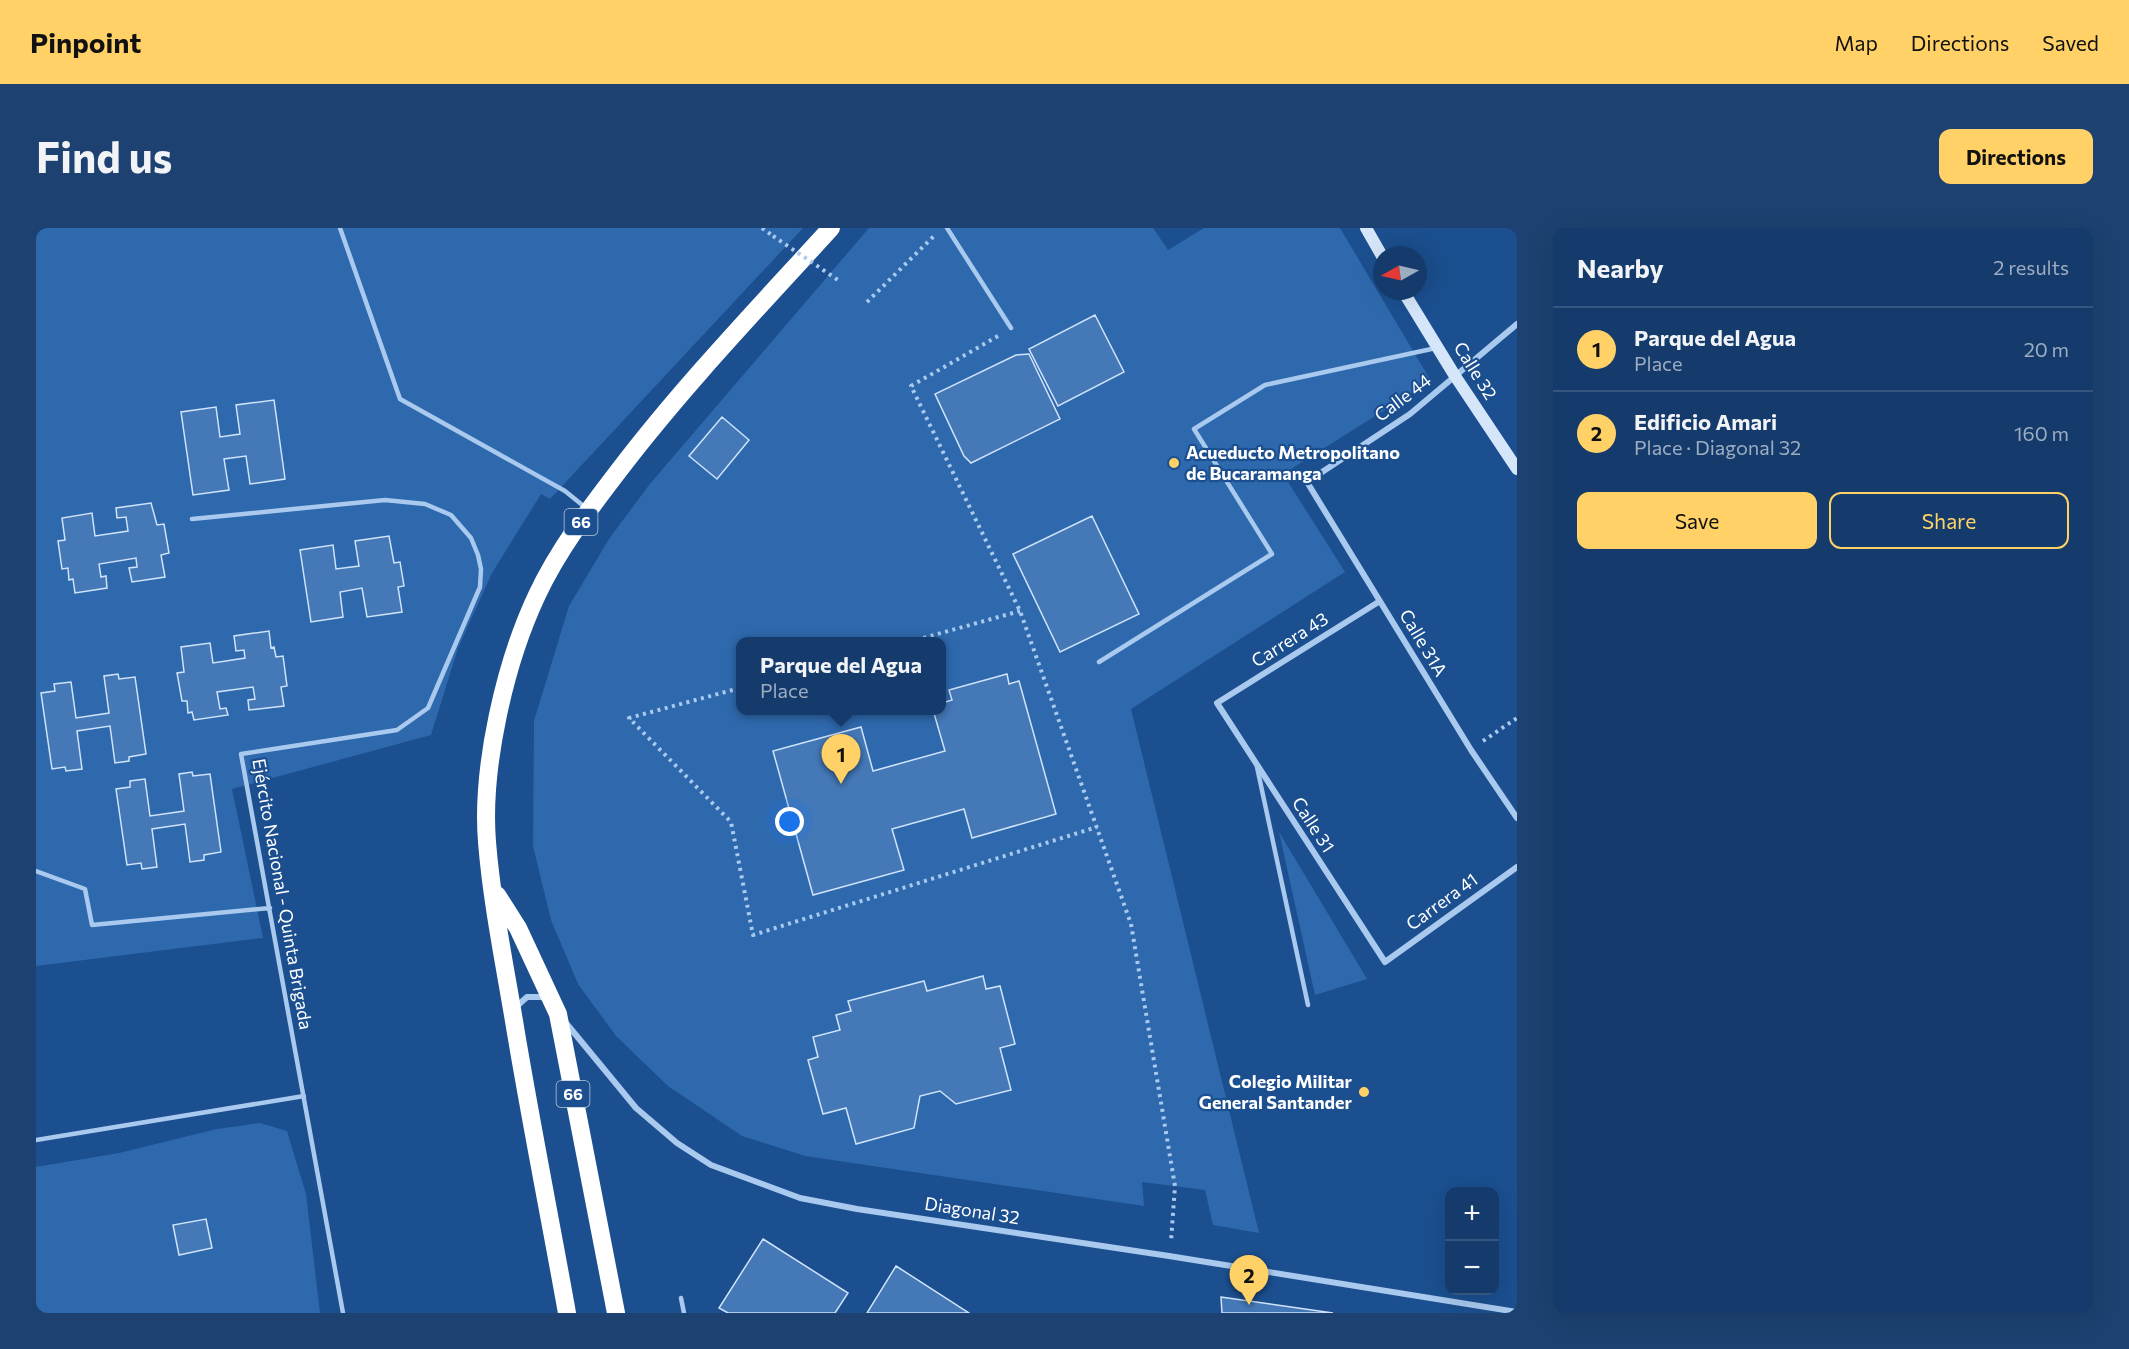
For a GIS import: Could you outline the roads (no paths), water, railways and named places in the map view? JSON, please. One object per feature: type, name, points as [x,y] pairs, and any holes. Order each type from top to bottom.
[{"type":"highway","name":"66","points":[[567,1313],[515,1024],[487,839],[488,791],[493,745],[506,688],[519,640],[538,594],[589,510],[647,435],[700,372],[831,228]]},
{"type":"highway","name":"66","points":[[493,888],[518,928],[558,1014],[616,1313]]},
{"type":"street","points":[[1366,228],[1376,246]]},
{"type":"street","name":"Calle 32","points":[[1409,300],[1455,376],[1517,469]]},
{"type":"street","name":"Calle 44","points":[[1307,482],[1410,414],[1517,324]]},
{"type":"street","name":"Calle 31A","points":[[1307,482],[1471,750],[1517,818]]},
{"type":"street","name":"Carrera 43","points":[[1217,703],[1380,601]]},
{"type":"street","name":"Calle 31","points":[[1217,703],[1385,962]]},
{"type":"street","name":"Carrera 41","points":[[1385,962],[1517,867]]},
{"type":"street","name":"Diagonal 32","points":[[515,1024],[518,1006],[526,997],[542,997],[551,1002],[558,1014],[636,1108],[677,1143],[711,1165],[800,1198],[857,1209],[1517,1312]]},
{"type":"lane","points":[[340,228],[400,399],[565,491],[589,510]]},
{"type":"lane","points":[[947,228],[1011,328]]},
{"type":"lane","points":[[1099,662],[1272,554],[1194,429],[1265,385],[1438,348]]},
{"type":"lane","name":"Ejército Nacional - Quinta Brigada","points":[[192,519],[385,500],[425,504],[451,514],[474,546],[481,569],[480,586],[428,708],[397,730],[241,754],[343,1313]]},
{"type":"lane","points":[[1256,765],[1308,1005]]},
{"type":"lane","points":[[36,871],[85,889],[92,926],[270,908]]},
{"type":"lane","points":[[36,1140],[304,1096]]},
{"type":"lane","points":[[681,1298],[684,1313]]},
{"type":"place","name":"Acueducto Metropolitano de Bucaramanga","points":[[1174,463]]},
{"type":"place","name":"Parque del Agua","points":[[841,784]]},
{"type":"place","name":"Colegio Militar General Santander","points":[[1364,1092]]},
{"type":"place","name":"Edificio Amari","points":[[1249,1305]]}]
